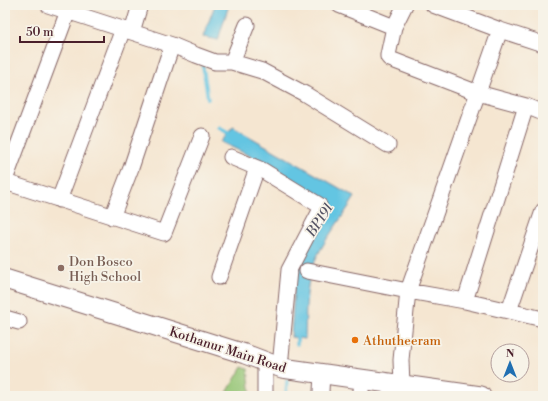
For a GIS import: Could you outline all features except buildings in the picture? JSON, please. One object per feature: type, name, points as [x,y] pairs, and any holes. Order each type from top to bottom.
[{"type":"main road","name":"Kothanur Main Road","points":[[5,279],[272,364],[322,374],[361,388],[402,384],[481,396]]},
{"type":"street","points":[[48,5],[172,45],[215,62],[232,62],[262,71],[299,91],[388,145]]},
{"type":"street","points":[[59,200],[127,31],[140,5]]},
{"type":"street","points":[[339,5],[394,27]]},
{"type":"street","points":[[405,5],[394,27],[388,55],[390,60],[478,93],[526,106],[543,113]]},
{"type":"street","points":[[433,5],[543,44]]},
{"type":"street","points":[[68,12],[5,181],[59,200],[164,233],[202,136]]},
{"type":"street","points":[[232,62],[247,25]]},
{"type":"street","points":[[402,384],[401,360],[408,291],[500,30]]},
{"type":"street","points":[[112,217],[131,168],[172,45]]},
{"type":"street","points":[[465,301],[526,106]]},
{"type":"street","points":[[231,158],[262,170],[319,206],[320,211],[290,270],[265,396]]},
{"type":"street","points":[[218,278],[257,168]]},
{"type":"street","points":[[509,311],[543,211]]},
{"type":"street","points":[[307,271],[465,301],[543,319]]},
{"type":"street","points":[[322,374],[322,396]]},
{"type":"green space","points":[[242,367],[248,369],[251,396],[225,396]]},
{"type":"water","points":[[215,5],[229,5],[218,40],[203,37]]},
{"type":"water","points":[[233,127],[355,197],[326,241],[312,268],[307,294],[305,339],[291,337],[295,274],[327,209],[319,196],[263,162],[221,142]]},
{"type":"waterway","name":"BP191","points":[[203,67],[208,99]]},
{"type":"waterway","name":"BP191","points":[[219,128],[232,135]]},
{"type":"waterway","name":"BP191","points":[[297,334],[297,344]]},
{"type":"waterway","name":"BP191","points":[[286,396],[287,381]]},
{"type":"place","name":"Don Bosco High School","points":[[61,268]]},
{"type":"place","name":"Athutheeram","points":[[355,340]]}]
